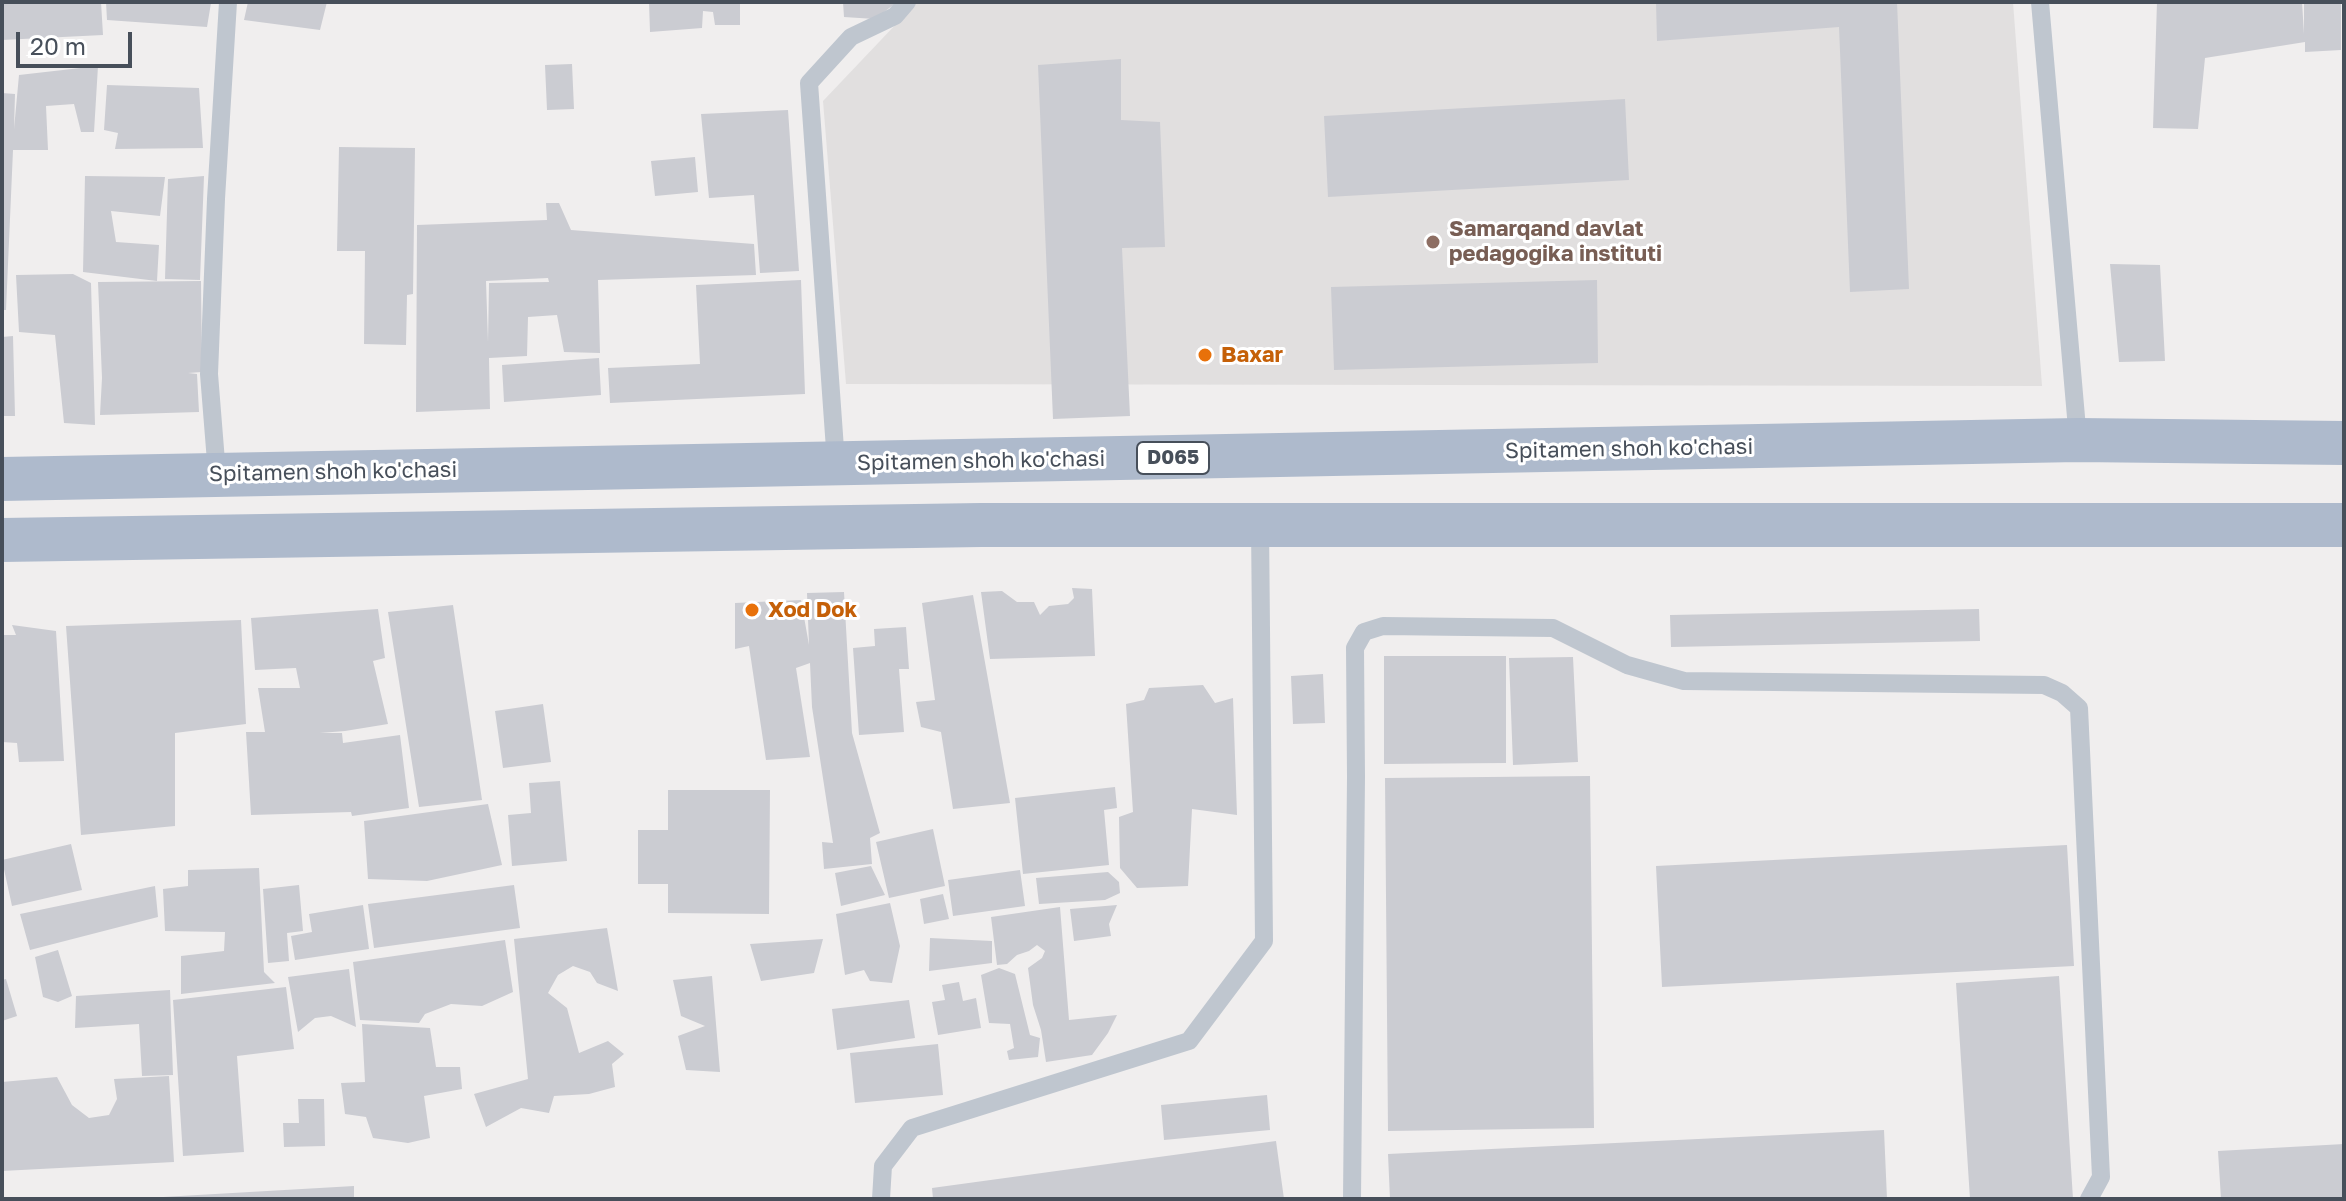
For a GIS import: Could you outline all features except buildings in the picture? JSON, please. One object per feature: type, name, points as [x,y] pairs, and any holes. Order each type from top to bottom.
[{"type":"main road","name":"Spitamen shoh ko'chasi","points":[[2,479],[2078,440],[2344,443]]},
{"type":"main road","points":[[2,540],[981,525],[2344,525]]},
{"type":"lane","points":[[217,474],[209,374],[228,2]]},
{"type":"lane","points":[[836,463],[809,83],[851,37],[895,16],[907,2]]},
{"type":"lane","points":[[2040,2],[2078,440]]},
{"type":"lane","points":[[881,1199],[883,1166],[912,1128],[1189,1041],[1264,941],[1260,525]]},
{"type":"lane","points":[[1352,1199],[1355,648],[1364,632],[1383,626],[1553,628],[1627,665],[1684,681],[2044,685],[2062,693],[2079,708],[2101,1177],[2089,1199]]},
{"type":"shaded area","name":"Samarqand davlat pedagogika instituti","points":[[917,2],[2013,2],[2042,386],[846,384],[823,101]]},
{"type":"place","name":"Samarqand davlat pedagogika instituti","points":[[1433,242]]},
{"type":"place","name":"Baxar","points":[[1205,355]]},
{"type":"place","name":"Xod Dok","points":[[752,610]]}]
